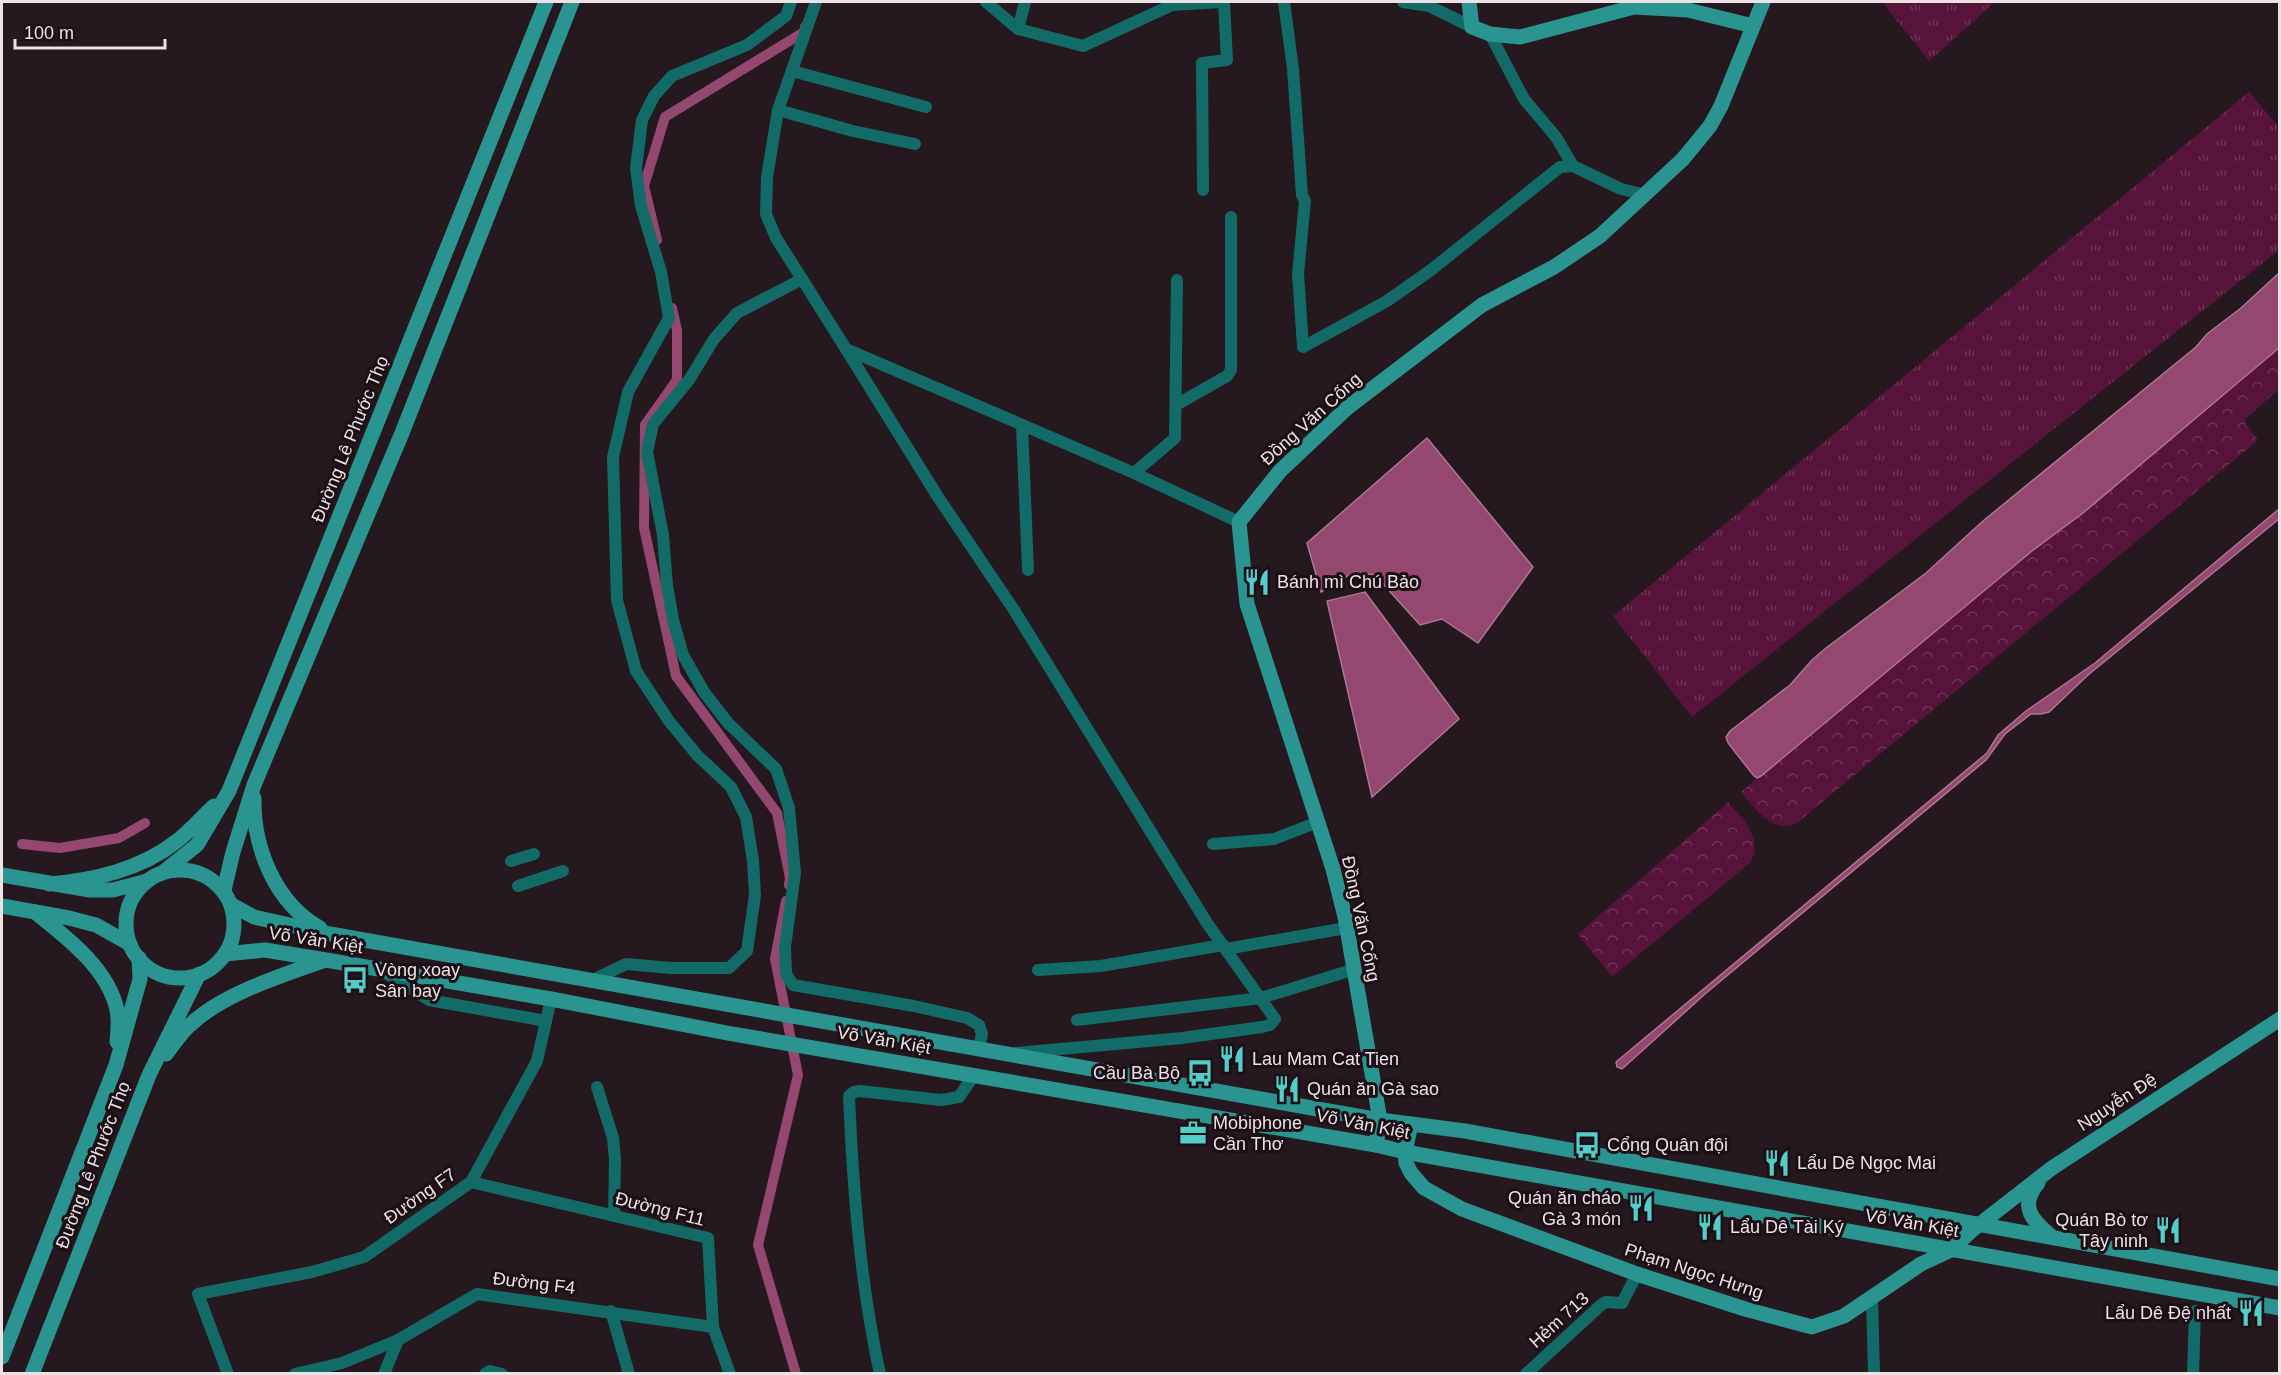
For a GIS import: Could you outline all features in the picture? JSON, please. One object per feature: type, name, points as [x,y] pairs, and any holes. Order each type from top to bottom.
[{"type":"street","name":"Đường Lê Phước Thọ","points":[[162,873],[196,845],[229,791],[546,2]]},
{"type":"street","points":[[224,890],[254,785],[402,434],[572,2]]},
{"type":"street","points":[[592,980],[626,964],[671,968],[729,968],[747,951],[755,895],[753,861],[746,817],[732,787],[697,755],[669,721],[636,671],[618,600],[613,457],[628,392],[669,318],[661,272],[640,197],[636,168],[642,120],[654,96],[672,76],[747,45],[786,16],[791,2]]},
{"type":"street","points":[[816,2],[778,110],[767,177],[766,214],[776,238],[938,497],[1020,619],[1225,947],[1275,1019],[1270,1025],[1262,1028],[1182,1038],[1062,1047],[1007,1054]]},
{"type":"street","points":[[986,2],[1018,29],[1083,46],[1170,4],[1222,2],[1227,60],[1202,63],[1203,190]]},
{"type":"street","points":[[1018,29],[1025,2]]},
{"type":"street","points":[[1284,2],[1293,69],[1302,195],[1305,201],[1298,274],[1303,347],[1387,301],[1431,270],[1560,167],[1573,166],[1621,189],[1646,195]]},
{"type":"street","points":[[1403,2],[1429,6],[1490,34],[1520,37],[1634,7],[1688,9],[1753,26]]},
{"type":"street","points":[[1469,2],[1472,27]]},
{"type":"street","name":"Đồng Văn Cống","points":[[1376,1145],[1380,1120],[1346,928],[1333,869],[1247,604],[1239,522],[1280,471],[1347,408],[1482,305],[1577,254],[1646,195],[1683,159],[1710,126],[1721,106],[1763,2]]},
{"type":"street","points":[[1490,34],[1524,99],[1556,137],[1573,166]]},
{"type":"street","points":[[792,71],[926,107]]},
{"type":"street","points":[[778,110],[853,131],[915,144]]},
{"type":"street","points":[[1176,405],[1227,376],[1231,370],[1231,217]]},
{"type":"street","points":[[802,279],[737,313],[714,339],[689,380],[653,424],[647,452],[663,535],[667,585],[673,620],[683,655],[704,692],[728,723],[776,769],[789,808],[795,873],[785,947],[786,974],[793,985],[914,1006],[967,1018],[979,1024],[982,1034],[979,1049]]},
{"type":"street","points":[[1134,473],[1175,438],[1177,279]]},
{"type":"street","points":[[846,349],[1134,473],[1239,522]]},
{"type":"street","points":[[1023,425],[1028,570]]},
{"type":"street","points":[[254,785],[254,812],[266,864],[273,878],[292,907],[307,921],[330,934]]},
{"type":"street","points":[[49,884],[104,876],[145,860],[176,842],[229,791]]},
{"type":"street","points":[[1213,844],[1274,839],[1318,822]]},
{"type":"street","points":[[511,861],[534,854]]},
{"type":"street","points":[[2,875],[90,890],[113,890],[147,881],[162,873],[178,869],[195,871],[211,879],[224,890],[232,905],[235,922],[232,939],[225,954],[213,966],[199,974],[183,978],[166,976],[151,969],[139,958],[130,944],[126,927],[128,910],[135,894],[147,881]]},
{"type":"street","points":[[518,886],[563,872]]},
{"type":"street","name":"Võ Văn Kiệt","points":[[232,905],[254,917],[330,934],[1380,1120],[1465,1131],[2280,1279]]},
{"type":"street","points":[[2,906],[69,918],[96,926],[130,944]]},
{"type":"street","points":[[35,912],[92,964],[105,983],[117,1009],[116,1065]]},
{"type":"street","points":[[1038,970],[1101,966],[1346,928]]},
{"type":"street","name":"Võ Văn Kiệt","points":[[225,954],[265,950],[326,960],[552,999],[727,1033],[1376,1145],[2280,1308]]},
{"type":"street","name":"Đường Lê Phước Thọ","points":[[2,1357],[116,1065],[140,979],[139,958]]},
{"type":"street","points":[[149,1075],[190,1025],[204,1014],[223,1002],[281,975],[326,960]]},
{"type":"street","points":[[380,970],[429,1000],[546,1020]]},
{"type":"street","points":[[1077,1020],[1261,998],[1352,970]]},
{"type":"street","name":"Đường Lê Phước Thọ","points":[[32,1374],[149,1075],[199,974]]},
{"type":"street","name":"Đường F7","points":[[228,1374],[198,1294],[312,1272],[364,1257],[471,1182],[537,1061],[552,999]]},
{"type":"street","name":"Nguyễn Đệ","points":[[1952,1250],[2052,1168],[2278,1021]]},
{"type":"street","points":[[880,1374],[872,1338],[857,1231],[849,1096],[860,1091],[941,1100],[959,1097],[974,1075]]},
{"type":"street","points":[[597,1087],[613,1138],[614,1216]]},
{"type":"street","points":[[1405,1152],[1411,1124]]},
{"type":"street","name":"Phạm Ngọc Hưng","points":[[1405,1152],[1406,1163],[1411,1173],[1424,1188],[1462,1209],[1637,1274],[1745,1309],[1812,1327],[1844,1316],[1921,1264],[1952,1250]]},
{"type":"street","points":[[2052,1168],[2034,1188],[2028,1200],[2029,1211],[2038,1225],[2055,1239]]},
{"type":"street","name":"Đường F11","points":[[471,1182],[708,1238],[713,1326],[730,1374]]},
{"type":"street","name":"Hẻm 713","points":[[1526,1374],[1600,1305],[1606,1302],[1622,1303],[1637,1274]]},
{"type":"street","name":"Đường F4","points":[[295,1374],[342,1363],[398,1340],[477,1294],[713,1326]]},
{"type":"street","points":[[1872,1297],[1874,1374]]},
{"type":"street","points":[[611,1311],[629,1374]]},
{"type":"street","points":[[2193,1374],[2195,1311]]},
{"type":"street","points":[[384,1374],[398,1340]]},
{"type":"street","points":[[485,1374],[490,1371],[502,1374]]},
{"type":"green space","points":[[1882,2],[1995,2],[1929,61]]},
{"type":"green space","points":[[2249,92],[2279,127],[2279,250],[1692,717],[1613,616]]},
{"type":"green space","points":[[2279,348],[2279,389],[2245,419],[2246,425],[2257,438],[2256,442],[1797,823],[1788,826],[1772,823],[1741,792],[2032,551],[2083,513]]},
{"type":"green space","points":[[1728,802],[1745,822],[1753,838],[1755,846],[1750,863],[1612,977],[1578,934]]},
{"type":"shaded area","points":[[2279,273],[2279,348],[2083,513],[2032,551],[1761,776],[1757,778],[1754,776],[1728,743],[1726,737],[1730,731],[1790,685],[1826,648],[1926,573],[1983,521],[2196,347],[2207,334],[2241,308]]},
{"type":"shaded area","points":[[1427,438],[1533,567],[1478,643],[1442,619],[1420,625],[1375,575],[1354,572],[1321,592],[1307,543]]},
{"type":"shaded area","points":[[2279,509],[2279,519],[2088,675],[2049,712],[2031,714],[2005,734],[1986,760],[1705,994],[1622,1069],[1617,1067],[1616,1062],[1987,753],[1998,735],[2026,711],[2095,663]]},
{"type":"shaded area","points":[[1365,592],[1459,719],[1372,797],[1327,601]]},
{"type":"waterway","points":[[657,240],[644,186],[665,117],[804,32],[805,27]]},
{"type":"waterway","points":[[672,308],[677,330],[677,380],[645,425],[644,528],[676,676],[777,813],[790,878],[789,885]]},
{"type":"waterway","points":[[22,844],[60,848],[119,838],[145,823]]},
{"type":"waterway","points":[[786,901],[775,959],[798,1075],[758,1245],[796,1374]]},
{"type":"place","name":"Bánh mì Chú Bảo","points":[[1257,582]]},
{"type":"place","name":"Vòng xoay Sân bay","points":[[355,980]]},
{"type":"place","name":"Lau Mam Cat Tien","points":[[1232,1059]]},
{"type":"place","name":"Cầu Bà Bộ","points":[[1200,1073]]},
{"type":"place","name":"Quán ăn Gà sao","points":[[1287,1089]]},
{"type":"place","name":"Mobiphone Cần Thơ","points":[[1193,1133]]},
{"type":"place","name":"Cổng Quân đội","points":[[1587,1145]]},
{"type":"place","name":"Lẩu Dê Ngọc Mai","points":[[1777,1163]]},
{"type":"place","name":"Quán ăn cháo Gà 3 món","points":[[1641,1208]]},
{"type":"place","name":"Lẩu Dê Tài Ký","points":[[1710,1227]]},
{"type":"place","name":"Quán Bò tơ Tây ninh","points":[[2168,1230]]},
{"type":"place","name":"Lẩu Dê Đệ nhất","points":[[2251,1313]]}]
